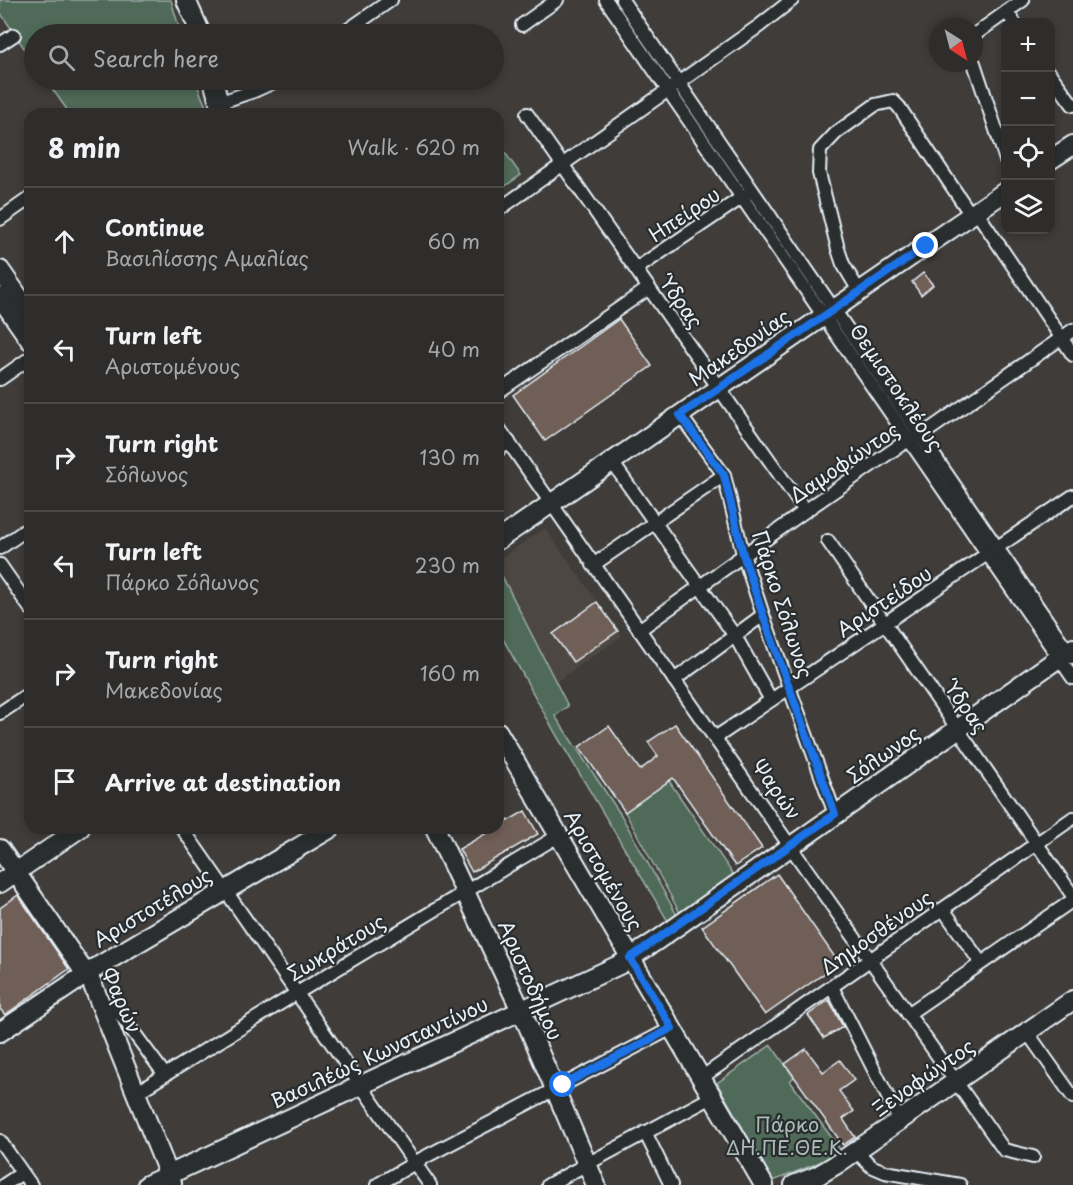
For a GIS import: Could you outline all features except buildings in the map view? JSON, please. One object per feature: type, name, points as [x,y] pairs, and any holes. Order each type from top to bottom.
[{"type":"street","points":[[186,0],[197,24]]},
{"type":"street","points":[[356,24],[390,0]]},
{"type":"street","points":[[522,25],[557,0]]},
{"type":"street","name":"Θεμιστοκλέους","points":[[606,0],[753,190],[830,312],[993,551],[1068,654],[1073,678]]},
{"type":"street","name":"Θεμιστοκλέους","points":[[622,0],[742,197],[830,312]]},
{"type":"street","points":[[504,206],[674,87],[792,0]]},
{"type":"street","points":[[983,30],[1010,17],[1023,0]]},
{"type":"street","points":[[0,44],[14,35]]},
{"type":"street","points":[[977,72],[1001,147]]},
{"type":"street","points":[[1055,81],[1073,105]]},
{"type":"street","points":[[216,90],[220,108],[256,90]]},
{"type":"street","points":[[859,291],[843,264],[838,249],[819,173],[820,150],[836,133],[875,105],[892,101],[899,107],[1073,355]]},
{"type":"street","name":"Ύδρας","points":[[527,114],[805,511]]},
{"type":"street","points":[[1055,157],[1073,145]]},
{"type":"street","name":"Ηπείρου","points":[[636,269],[753,190]]},
{"type":"street","name":"Μακεδονίας","points":[[504,536],[1001,194]]},
{"type":"street","points":[[0,219],[24,202]]},
{"type":"street","points":[[0,270],[24,304]]},
{"type":"street","points":[[504,388],[649,288]]},
{"type":"street","points":[[0,297],[24,331]]},
{"type":"street","name":"Δαμοφώντος","points":[[639,630],[805,511],[1073,330]]},
{"type":"street","points":[[0,379],[24,362]]},
{"type":"street","name":"Πάρκο Σόλωνος","points":[[680,415],[724,475],[743,554],[835,814]]},
{"type":"street","name":"Ψαρών","points":[[504,435],[1004,1150],[1033,1157]]},
{"type":"street","points":[[504,446],[509,442]]},
{"type":"street","points":[[612,462],[735,636],[771,700]]},
{"type":"street","points":[[594,565],[724,475]]},
{"type":"street","name":"Αριστείδου","points":[[715,738],[1073,496]]},
{"type":"street","points":[[0,548],[24,531]]},
{"type":"street","name":"Ύδρας","points":[[828,541],[1073,898]]},
{"type":"street","points":[[0,565],[24,599]]},
{"type":"street","points":[[674,681],[763,615]]},
{"type":"street","name":"Σόλωνος","points":[[630,958],[1068,654]]},
{"type":"street","points":[[0,713],[24,697]]},
{"type":"street","name":"Αριστομένους","points":[[504,743],[764,1185]]},
{"type":"street","name":"Δημοσθένους","points":[[701,1078],[1073,818]]},
{"type":"street","points":[[0,883],[71,834]]},
{"type":"street","points":[[186,834],[430,1185]]},
{"type":"street","name":"Αριστοτέλους","points":[[0,1032],[86,974],[321,834]]},
{"type":"street","name":"Αριστοδήμου","points":[[438,834],[521,1012],[596,1185]]},
{"type":"street","name":"Σωκράτους","points":[[136,1093],[558,836]]},
{"type":"street","name":"Φαρών","points":[[0,849],[86,974],[102,1005],[171,1179]]},
{"type":"street","points":[[908,1014],[1073,898]]},
{"type":"street","points":[[944,909],[981,963]]},
{"type":"street","name":"Βασιλέως Κωνσταντίνου","points":[[147,1185],[171,1179],[360,1085],[521,1012],[630,958]]},
{"type":"street","points":[[832,987],[900,1121]]},
{"type":"street","name":"Ξενοφώντος","points":[[794,1185],[827,1171],[856,1152],[1073,1000]]},
{"type":"street","points":[[102,1005],[111,1007],[120,1014],[165,1075]]},
{"type":"street","points":[[377,1185],[672,1028]]},
{"type":"street","points":[[1028,1032],[1073,1097]]},
{"type":"street","points":[[548,1185],[712,1097]]},
{"type":"street","points":[[645,1132],[671,1185]]},
{"type":"street","points":[[0,1141],[31,1185]]},
{"type":"street","points":[[856,1152],[871,1166],[885,1172],[960,1185]]},
{"type":"street","points":[[4,1185],[22,1173]]},
{"type":"shaded area","points":[[545,528],[622,636],[556,682],[504,580],[504,556]]},
{"type":"green space","points":[[0,0],[171,0],[178,24],[24,24],[24,48],[0,12]]},
{"type":"green space","points":[[53,90],[199,90],[207,108],[66,108]]},
{"type":"green space","points":[[504,151],[521,175],[504,187]]},
{"type":"green space","points":[[504,580],[568,706],[555,716],[621,815],[678,917],[669,923],[557,736],[504,641]]},
{"type":"green space","points":[[669,781],[735,877],[681,915],[625,812]]},
{"type":"green space","name":"Πάρκο ΔΗ.ΠΕ.ΘΕ.Κ.","points":[[771,1045],[794,1077],[790,1081],[843,1153],[773,1181],[717,1083]]},
{"type":"route","points":[[563,1085],[672,1028],[630,958],[835,814],[743,554],[728,485],[721,469],[680,415],[926,246]]}]
